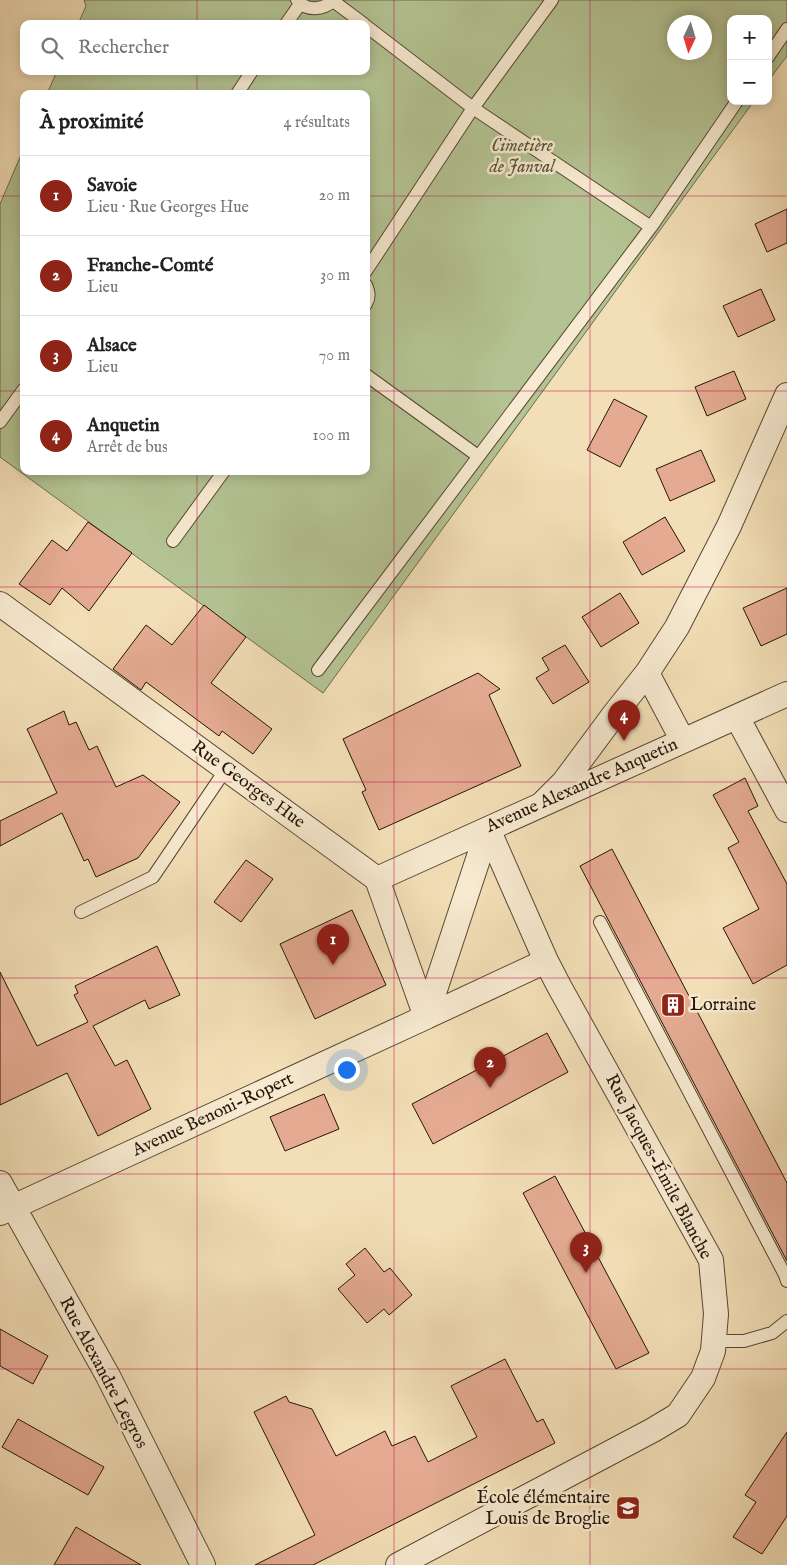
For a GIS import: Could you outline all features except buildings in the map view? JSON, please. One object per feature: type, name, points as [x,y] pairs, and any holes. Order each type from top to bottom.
[{"type":"street","points":[[542,804],[564,782],[647,673],[677,627],[729,526],[787,396]]},
{"type":"street","name":"Rue Georges Hue","points":[[0,604],[377,879]]},
{"type":"street","points":[[647,673],[682,741]]},
{"type":"street","name":"Avenue Alexandre Anquetin","points":[[377,879],[787,694]]},
{"type":"street","points":[[737,717],[787,810]]},
{"type":"street","points":[[426,1017],[488,829]]},
{"type":"street","name":"Rue Jacques-Émile Blanche","points":[[398,1565],[644,1435],[678,1415],[703,1378],[713,1352],[716,1314],[711,1260],[546,961],[488,829]]},
{"type":"street","points":[[377,879],[426,1017]]},
{"type":"street","name":"Avenue Benoni-Ropert","points":[[6,1210],[546,961]]},
{"type":"street","name":"Rue Alexandre Legros","points":[[0,1183],[6,1210],[108,1376],[203,1565]]},
{"type":"lane","points":[[288,20],[298,2],[308,8],[317,8],[326,6],[334,0],[359,20]]},
{"type":"lane","points":[[370,265],[473,108],[552,0]]},
{"type":"lane","points":[[370,29],[473,108],[651,227]]},
{"type":"lane","points":[[772,51],[787,29]]},
{"type":"lane","points":[[240,90],[249,75]]},
{"type":"lane","points":[[318,670],[651,227],[735,105]]},
{"type":"lane","points":[[370,378],[478,456]]},
{"type":"lane","points":[[0,422],[20,394]]},
{"type":"lane","points":[[173,541],[221,475]]},
{"type":"lane","points":[[81,912],[153,877],[226,769]]},
{"type":"lane","points":[[600,922],[786,1275],[787,1281]]},
{"type":"lane","points":[[713,1341],[744,1341],[772,1333],[787,1321]]},
{"type":"green space","name":"Cimetière de Janval","points":[[84,0],[787,0],[787,56],[772,76],[772,15],[727,15],[727,105],[751,105],[323,693],[25,475],[370,475],[370,90],[49,90],[55,75],[370,75],[370,20],[80,20],[86,6]]},
{"type":"green space","name":"Cimetière de Janval","points":[[20,157],[20,472],[0,457],[0,204]]},
{"type":"place","name":"Anquetin","points":[[624,741]]},
{"type":"place","name":"Savoie","points":[[333,965]]},
{"type":"place","name":"Lorraine","points":[[673,1005]]},
{"type":"place","name":"Franche-Comté","points":[[490,1088]]},
{"type":"place","name":"Alsace","points":[[586,1273]]},
{"type":"place","name":"École élémentaire Louis de Broglie","points":[[628,1508]]}]
